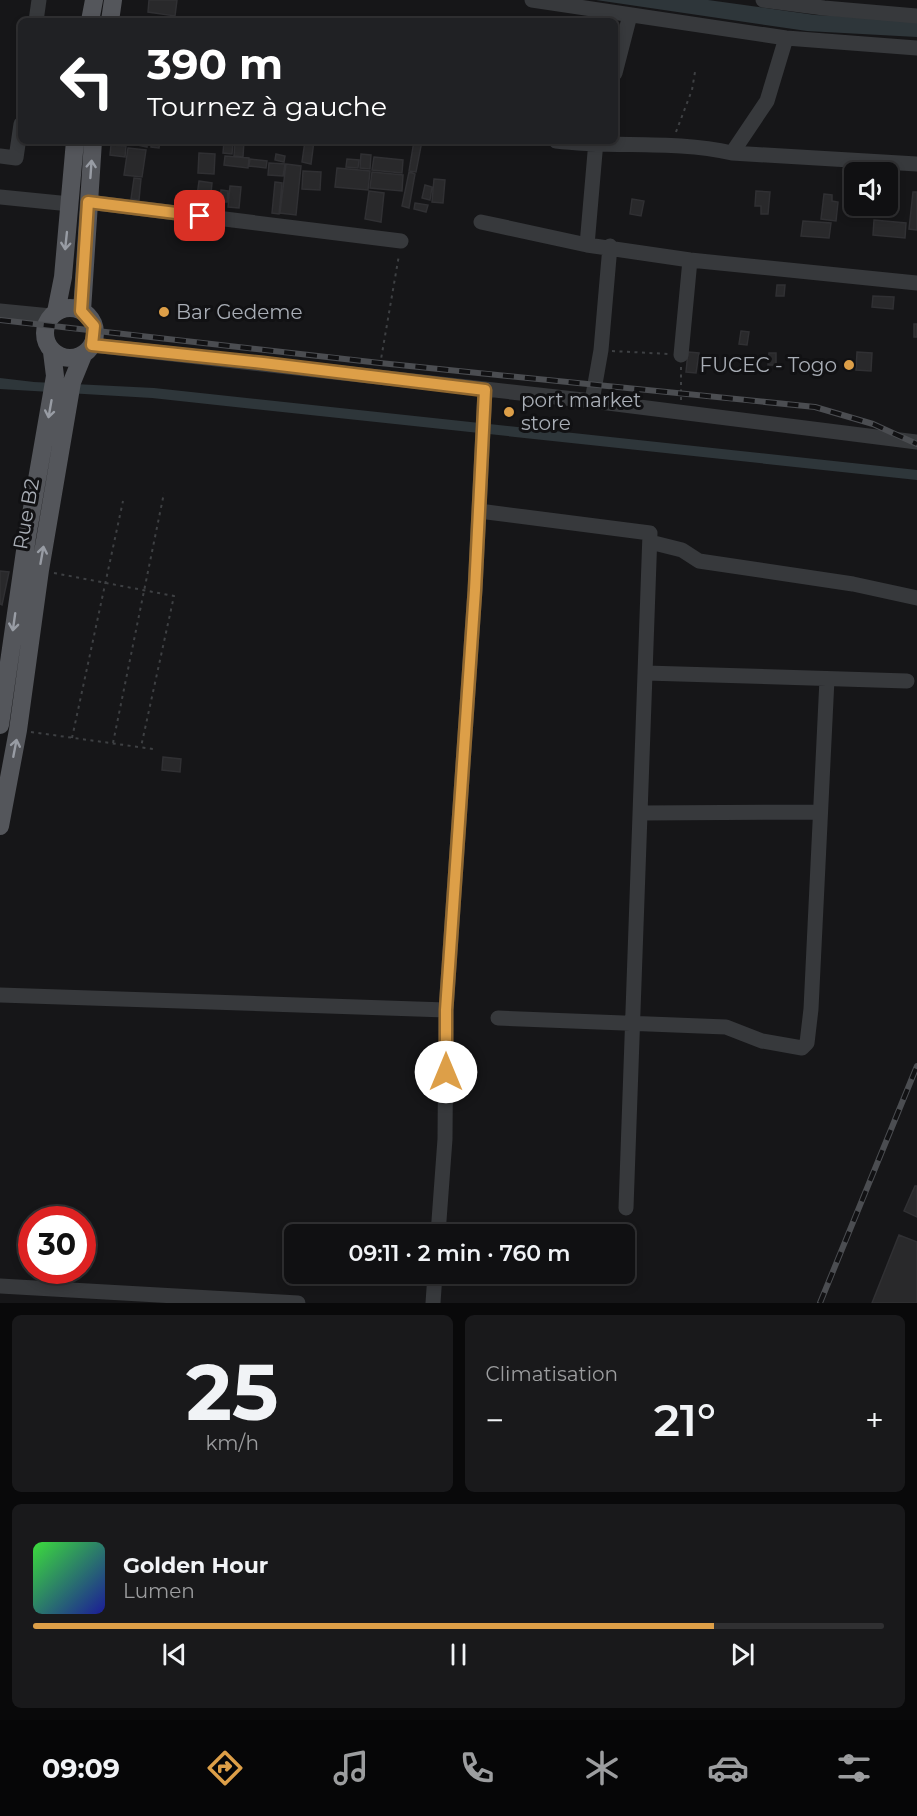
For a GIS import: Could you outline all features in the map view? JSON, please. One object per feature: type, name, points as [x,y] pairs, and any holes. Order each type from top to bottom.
[{"type":"main road","points":[[91,18],[94,0]]},
{"type":"main road","points":[[110,18],[112,0]]},
{"type":"main road","points":[[54,314],[69,308],[81,311],[94,326],[87,350],[64,358],[52,352],[44,334],[54,314],[70,204],[75,144]]},
{"type":"main road","points":[[81,311],[93,144]]},
{"type":"main road","name":"Rue B2","points":[[0,826],[18,730],[40,570],[72,382],[87,350]]},
{"type":"main road","name":"Rue B2","points":[[0,725],[23,556],[55,376],[52,352]]},
{"type":"street","points":[[36,18],[39,0]]},
{"type":"street","points":[[532,0],[786,38],[917,48]]},
{"type":"street","points":[[763,0],[825,4],[917,16]]},
{"type":"street","points":[[618,61],[630,15]]},
{"type":"street","points":[[732,153],[768,101],[786,38]]},
{"type":"street","points":[[0,156],[16,158],[18,144]]},
{"type":"street","points":[[587,245],[596,144]]},
{"type":"street","points":[[618,144],[709,148],[732,153],[917,164]]},
{"type":"street","points":[[0,196],[70,204]]},
{"type":"street","points":[[88,202],[401,241]]},
{"type":"street","points":[[481,222],[587,245],[610,246],[690,260],[917,283]]},
{"type":"street","points":[[592,400],[601,351],[610,246]]},
{"type":"street","points":[[681,355],[690,260]]},
{"type":"street","points":[[0,311],[54,314]]},
{"type":"street","points":[[87,350],[379,376],[485,390],[592,400],[917,442]]},
{"type":"street","points":[[439,1224],[445,1139],[446,1010],[485,390]]},
{"type":"street","points":[[479,511],[648,531],[650,542],[646,673],[626,1208]]},
{"type":"street","points":[[650,542],[682,550],[699,561],[853,584],[917,598]]},
{"type":"street","points":[[646,673],[907,681]]},
{"type":"street","points":[[498,1018],[726,1027],[762,1041],[802,1048],[807,1043],[811,1009],[827,679]]},
{"type":"street","points":[[641,813],[820,812]]},
{"type":"street","points":[[0,995],[446,1010]]},
{"type":"street","points":[[433,1303],[434,1284]]},
{"type":"street","points":[[0,1286],[298,1303]]},
{"type":"path","points":[[670,146],[686,109],[695,72]]},
{"type":"path","points":[[379,376],[401,241]]},
{"type":"path","points":[[601,351],[681,355],[680,412]]},
{"type":"path","points":[[113,743],[164,493]]},
{"type":"path","points":[[72,738],[123,501]]},
{"type":"path","points":[[40,570],[174,596],[141,747]]},
{"type":"path","points":[[18,730],[153,749]]},
{"type":"shaded area","points":[[596,0],[708,0],[815,15],[917,20],[917,37],[807,31]]},
{"type":"shaded area","points":[[0,378],[154,388],[917,470],[917,480],[152,398],[0,389]]},
{"type":"building","points":[[149,0],[177,0],[175,16],[148,12]]},
{"type":"building","points":[[151,144],[160,144],[159,148],[151,147]]},
{"type":"building","points":[[224,144],[233,144],[232,154],[223,153]]},
{"type":"building","points":[[235,144],[244,144],[243,157],[234,156]]},
{"type":"building","points":[[305,144],[314,144],[311,164],[302,162]]},
{"type":"building","points":[[414,144],[421,144],[416,172],[409,171]]},
{"type":"building","points":[[111,145],[126,146],[125,157],[110,155]]},
{"type":"building","points":[[128,148],[146,150],[142,177],[124,175]]},
{"type":"building","points":[[199,153],[215,154],[214,174],[198,173]]},
{"type":"building","points":[[276,154],[285,156],[284,162],[275,160]]},
{"type":"building","points":[[361,154],[371,155],[370,169],[360,168]]},
{"type":"building","points":[[225,156],[249,158],[248,168],[224,165]]},
{"type":"building","points":[[374,157],[403,160],[402,173],[372,170]]},
{"type":"building","points":[[250,159],[267,161],[266,168],[249,166]]},
{"type":"building","points":[[347,159],[359,160],[358,168],[346,167]]},
{"type":"building","points":[[269,163],[285,164],[283,176],[268,175]]},
{"type":"building","points":[[286,164],[301,166],[296,215],[280,213]]},
{"type":"building","points":[[337,168],[370,171],[368,190],[335,187]]},
{"type":"building","points":[[303,171],[321,172],[320,190],[302,189]]},
{"type":"building","points":[[372,172],[403,175],[402,191],[370,188]]},
{"type":"building","points":[[409,172],[415,174],[409,208],[402,206]]},
{"type":"building","points":[[134,178],[141,179],[139,200],[131,199]]},
{"type":"building","points":[[434,179],[445,180],[443,203],[432,202]]},
{"type":"building","points":[[199,181],[212,183],[210,205],[196,203]]},
{"type":"building","points":[[275,182],[282,183],[279,214],[272,213]]},
{"type":"building","points":[[425,185],[432,187],[430,200],[422,198]]},
{"type":"building","points":[[230,186],[241,187],[239,208],[228,207]]},
{"type":"building","points":[[221,190],[228,191],[227,202],[220,202]]},
{"type":"building","points":[[369,191],[384,193],[381,222],[365,219]]},
{"type":"building","points":[[756,191],[770,192],[768,214],[761,214],[761,206],[755,206]]},
{"type":"building","points":[[913,192],[917,192],[917,230],[909,229]]},
{"type":"building","points":[[824,194],[832,195],[832,201],[838,202],[836,221],[821,219]]},
{"type":"building","points":[[632,199],[644,201],[641,216],[630,214]]},
{"type":"building","points":[[415,203],[428,205],[426,212],[414,209]]},
{"type":"building","points":[[874,220],[906,223],[905,238],[873,235]]},
{"type":"building","points":[[803,221],[831,223],[829,238],[801,236]]},
{"type":"building","points":[[777,285],[785,285],[784,296],[776,296]]},
{"type":"building","points":[[873,296],[894,297],[893,309],[872,307]]},
{"type":"building","points":[[914,324],[917,324],[917,337],[914,337]]},
{"type":"building","points":[[741,331],[749,332],[747,345],[739,344]]},
{"type":"building","points":[[688,352],[699,353],[696,373],[686,372]]},
{"type":"building","points":[[857,352],[872,353],[871,371],[856,370]]},
{"type":"building","points":[[769,353],[776,353],[776,365],[768,365]]},
{"type":"building","points":[[0,571],[9,572],[2,605],[0,604]]},
{"type":"building","points":[[163,757],[181,759],[180,772],[162,770]]},
{"type":"building","points":[[917,1186],[917,1217],[904,1211]]},
{"type":"building","points":[[899,1235],[917,1242],[917,1303],[872,1303]]},
{"type":"railway","points":[[0,320],[380,363],[815,407],[873,424],[917,444]]},
{"type":"railway","points":[[820,1303],[917,1066]]},
{"type":"place","name":"Bar Gedeme","points":[[164,312]]},
{"type":"place","name":"FUCEC - Togo","points":[[849,365]]},
{"type":"place","name":"port market store","points":[[509,412]]},
{"type":"route","points":[[200,216],[88,202],[81,311],[87,315],[94,326],[92,345],[379,376],[485,390],[475,590],[446,1010],[446,1072]]}]
